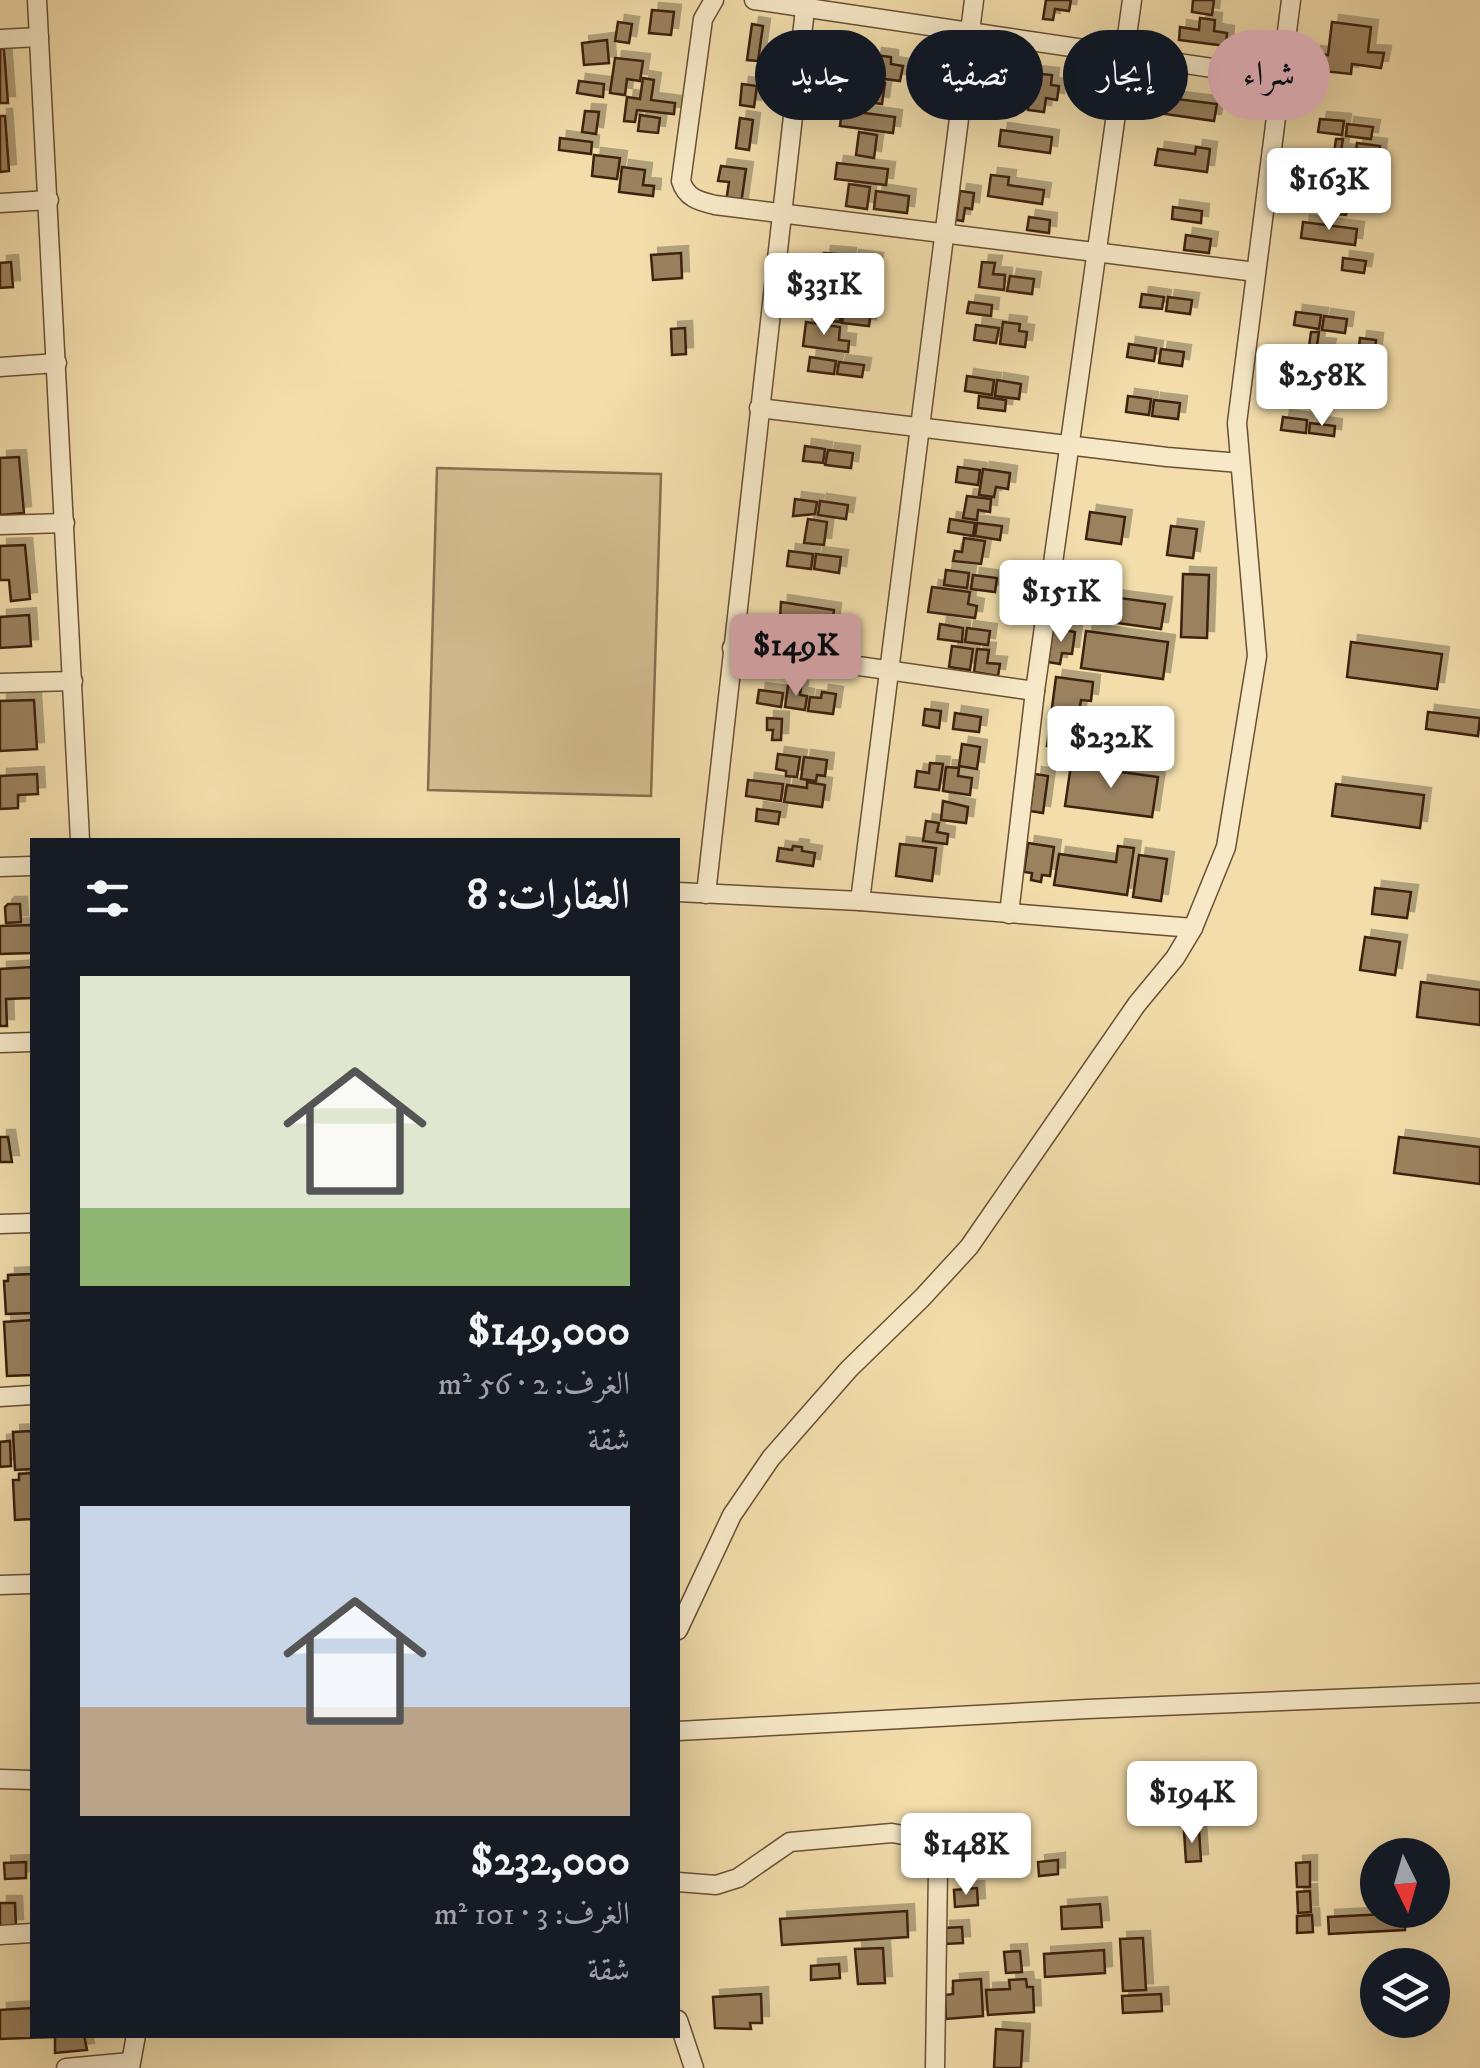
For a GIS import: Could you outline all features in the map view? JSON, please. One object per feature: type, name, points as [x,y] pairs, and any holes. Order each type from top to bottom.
[{"type":"street","points":[[37,0],[80,838]]},
{"type":"street","points":[[714,0],[703,18],[681,181],[684,192],[696,200],[1256,272]]},
{"type":"street","points":[[754,0],[959,30]]},
{"type":"street","points":[[971,30],[974,0]]},
{"type":"street","points":[[1127,30],[1132,0]]},
{"type":"street","points":[[1287,30],[1291,0]]},
{"type":"street","points":[[706,894],[805,5]]},
{"type":"street","points":[[0,39],[39,37]]},
{"type":"street","points":[[860,902],[959,120]]},
{"type":"street","points":[[1009,914],[1114,120]]},
{"type":"street","points":[[680,1626],[732,1515],[771,1458],[849,1369],[969,1247],[1137,1004],[1175,958],[1194,928],[1226,848],[1257,656],[1238,423],[1275,120]]},
{"type":"street","points":[[0,202],[49,200]]},
{"type":"street","points":[[0,367],[56,363]]},
{"type":"street","points":[[760,408],[1167,458],[1240,463]]},
{"type":"street","points":[[0,525],[65,522]]},
{"type":"street","points":[[732,648],[1036,691]]},
{"type":"street","points":[[0,683],[73,681]]},
{"type":"street","points":[[0,867],[30,866]]},
{"type":"street","points":[[680,892],[1194,928]]},
{"type":"street","points":[[0,1043],[30,1042]]},
{"type":"street","points":[[0,1224],[30,1223]]},
{"type":"street","points":[[0,1397],[30,1395]]},
{"type":"street","points":[[0,1585],[30,1584]]},
{"type":"street","points":[[680,1731],[1480,1693]]},
{"type":"street","points":[[0,1779],[30,1780]]},
{"type":"street","points":[[680,1882],[716,1885],[738,1878],[790,1842],[892,1833],[925,1838],[936,1852],[938,1870],[935,2068]]},
{"type":"street","points":[[0,1935],[30,1933]]},
{"type":"street","points":[[680,2026],[694,2068]]},
{"type":"street","points":[[66,2068],[130,2065],[135,2038]]},
{"type":"shaded area","points":[[437,468],[661,474],[651,796],[428,790]]},
{"type":"building","points":[[1046,0],[1071,0],[1069,11],[1055,9],[1053,20],[1043,19]]},
{"type":"building","points":[[1193,0],[1214,0],[1212,15],[1192,12]]},
{"type":"building","points":[[652,10],[674,12],[671,35],[649,33]]},
{"type":"building","points":[[1200,18],[1215,20],[1214,30],[1208,30],[1208,44],[1188,41],[1188,30],[1180,27],[1199,30]]},
{"type":"building","points":[[618,22],[632,24],[629,43],[615,41]]},
{"type":"building","points":[[1332,22],[1371,27],[1368,52],[1384,53],[1381,68],[1352,64],[1351,74],[1330,72]]},
{"type":"building","points":[[752,24],[763,26],[762,30],[755,30],[755,61],[747,60]]},
{"type":"building","points":[[607,40],[609,63],[584,65],[582,43]]},
{"type":"building","points":[[0,49],[4,49],[8,103],[0,103]]},
{"type":"building","points":[[886,56],[891,57],[891,64],[903,66],[900,81],[886,79]]},
{"type":"building","points":[[615,58],[643,61],[640,81],[627,79],[625,95],[610,93]]},
{"type":"building","points":[[1043,74],[1052,75],[1051,85],[1059,86],[1057,100],[1046,98],[1044,112]]},
{"type":"building","points":[[643,78],[654,80],[651,100],[675,103],[674,114],[637,110],[635,122],[624,121],[627,97],[640,99]]},
{"type":"building","points":[[579,81],[604,84],[603,97],[577,93]]},
{"type":"building","points":[[742,84],[755,86],[754,107],[740,105]]},
{"type":"building","points":[[1188,100],[1208,103],[1208,120],[1214,121],[1188,117]]},
{"type":"building","points":[[585,111],[599,112],[596,134],[582,132]]},
{"type":"building","points":[[640,115],[660,118],[658,133],[638,131]]},
{"type":"building","points":[[0,116],[5,116],[9,171],[0,172]]},
{"type":"building","points":[[895,117],[893,133],[840,126],[841,120]]},
{"type":"building","points":[[740,118],[753,120],[749,150],[736,148]]},
{"type":"building","points":[[1320,120],[1344,121],[1342,135],[1318,132]]},
{"type":"building","points":[[1347,124],[1373,127],[1371,139],[1346,136]]},
{"type":"building","points":[[1001,130],[1052,137],[1050,153],[999,146]]},
{"type":"building","points":[[859,132],[877,135],[874,158],[856,155]]},
{"type":"building","points":[[560,138],[592,142],[591,154],[559,150]]},
{"type":"building","points":[[1336,139],[1343,139],[1341,151],[1351,152],[1349,164],[1333,162]]},
{"type":"building","points":[[1357,143],[1380,146],[1377,170],[1354,167]]},
{"type":"building","points":[[1196,147],[1210,149],[1207,172],[1155,165],[1158,149],[1195,154]]},
{"type":"building","points":[[594,155],[620,158],[617,179],[592,176]]},
{"type":"building","points":[[837,163],[888,169],[886,185],[835,179]]},
{"type":"building","points":[[721,166],[746,169],[741,204],[726,202],[729,182],[718,181]]},
{"type":"building","points":[[622,167],[645,170],[643,185],[654,186],[653,196],[619,192]]},
{"type":"building","points":[[1341,168],[1366,176],[1364,191],[1350,189],[1346,215],[1326,213],[1329,187],[1313,185],[1315,170],[1341,173]]},
{"type":"building","points":[[991,175],[1009,177],[1008,185],[1044,190],[1042,204],[988,196]]},
{"type":"building","points":[[849,184],[870,187],[867,209],[846,206]]},
{"type":"building","points":[[876,191],[909,196],[907,213],[874,209]]},
{"type":"building","points":[[960,191],[974,193],[972,209],[965,208],[963,221],[956,220]]},
{"type":"building","points":[[1173,207],[1202,211],[1201,223],[1172,219]]},
{"type":"building","points":[[1029,217],[1050,220],[1049,233],[1027,230]]},
{"type":"building","points":[[1303,222],[1357,229],[1355,245],[1301,238]]},
{"type":"building","points":[[1186,235],[1211,239],[1209,253],[1184,250]]},
{"type":"building","points":[[681,253],[682,278],[653,280],[651,255]]},
{"type":"building","points":[[824,253],[849,255],[847,270],[822,267]]},
{"type":"building","points":[[852,257],[876,260],[874,274],[851,271]]},
{"type":"building","points":[[1343,258],[1366,261],[1364,273],[1342,270]]},
{"type":"building","points":[[11,262],[13,287],[0,288],[0,263]]},
{"type":"building","points":[[982,262],[995,263],[993,274],[1005,275],[1004,290],[979,287]]},
{"type":"building","points":[[1010,276],[1034,279],[1032,294],[1007,291]]},
{"type":"building","points":[[1142,294],[1164,297],[1162,309],[1140,307]]},
{"type":"building","points":[[1168,297],[1192,300],[1190,314],[1166,311]]},
{"type":"building","points":[[845,300],[872,303],[869,326],[842,323]]},
{"type":"building","points":[[969,302],[992,305],[991,316],[967,313]]},
{"type":"building","points":[[817,304],[842,308],[840,322],[816,319]]},
{"type":"building","points":[[1296,312],[1321,315],[1319,329],[1294,325]]},
{"type":"building","points":[[1324,316],[1347,319],[1345,333],[1322,330]]},
{"type":"building","points":[[806,322],[840,327],[839,340],[849,341],[848,352],[803,346]]},
{"type":"building","points":[[1003,322],[1020,324],[1019,331],[1027,332],[1025,347],[1000,344]]},
{"type":"building","points":[[976,325],[999,328],[996,343],[974,340]]},
{"type":"building","points":[[685,328],[686,354],[672,355],[671,329]]},
{"type":"building","points":[[1311,332],[1319,332],[1317,345],[1329,346],[1327,356],[1308,354]]},
{"type":"building","points":[[1360,338],[1376,340],[1372,376],[1356,374]]},
{"type":"building","points":[[1129,344],[1156,348],[1154,361],[1127,357]]},
{"type":"building","points":[[1161,349],[1184,352],[1182,366],[1159,363]]},
{"type":"building","points":[[810,357],[836,361],[834,374],[808,371]]},
{"type":"building","points":[[839,362],[864,365],[862,377],[837,374]]},
{"type":"building","points":[[1290,363],[1312,366],[1310,381],[1288,378]]},
{"type":"building","points":[[1315,365],[1342,369],[1340,385],[1313,382]]},
{"type":"building","points":[[967,376],[994,380],[992,395],[965,391]]},
{"type":"building","points":[[997,380],[1021,384],[1019,399],[995,396]]},
{"type":"building","points":[[979,396],[1006,400],[1005,411],[978,408]]},
{"type":"building","points":[[1128,396],[1151,399],[1149,415],[1126,412]]},
{"type":"building","points":[[1154,400],[1180,403],[1178,419],[1152,416]]},
{"type":"building","points":[[1283,417],[1307,420],[1306,433],[1281,430]]},
{"type":"building","points":[[1310,423],[1335,426],[1334,436],[1309,433]]},
{"type":"building","points":[[805,446],[825,449],[823,463],[803,461]]},
{"type":"building","points":[[828,450],[853,453],[851,468],[825,465]]},
{"type":"building","points":[[19,457],[24,513],[0,515],[0,458]]},
{"type":"building","points":[[958,467],[980,470],[978,485],[956,482]]},
{"type":"building","points":[[983,469],[1010,473],[1008,489],[996,487],[994,497],[979,495]]},
{"type":"building","points":[[967,496],[991,499],[990,512],[978,510],[977,520],[963,518]]},
{"type":"building","points":[[795,499],[817,502],[815,514],[793,516]]},
{"type":"building","points":[[820,501],[848,505],[846,519],[818,515]]},
{"type":"building","points":[[1090,512],[1125,517],[1121,544],[1086,539]]},
{"type":"building","points":[[808,519],[827,522],[824,545],[804,543]]},
{"type":"building","points":[[950,519],[975,523],[973,536],[948,532]]},
{"type":"building","points":[[977,523],[1002,526],[1000,540],[975,536]]},
{"type":"building","points":[[1171,526],[1197,529],[1193,558],[1167,555]]},
{"type":"building","points":[[964,538],[985,541],[981,564],[953,561],[955,551],[962,552]]},
{"type":"building","points":[[25,545],[30,599],[11,601],[9,580],[0,580],[0,546]]},
{"type":"building","points":[[789,551],[813,554],[811,569],[787,566]]},
{"type":"building","points":[[816,554],[841,557],[839,573],[814,569]]},
{"type":"building","points":[[946,570],[969,573],[967,588],[944,585]]},
{"type":"building","points":[[1183,574],[1209,575],[1207,638],[1181,637]]},
{"type":"building","points":[[973,575],[997,578],[995,592],[971,589]]},
{"type":"building","points":[[1068,581],[1075,582],[1074,592],[1165,604],[1161,629],[1052,614],[1055,589],[1066,591]]},
{"type":"building","points":[[932,587],[970,592],[968,604],[977,606],[975,618],[928,612]]},
{"type":"building","points":[[781,602],[834,610],[832,626],[780,619]]},
{"type":"building","points":[[29,615],[31,646],[0,648],[0,617]]},
{"type":"building","points":[[940,624],[963,628],[962,642],[938,639]]},
{"type":"building","points":[[967,628],[990,631],[988,645],[965,642]]},
{"type":"building","points":[[1053,628],[1075,632],[1072,654],[1062,653],[1060,664],[1048,662]]},
{"type":"building","points":[[1086,631],[1168,642],[1163,679],[1081,668]]},
{"type":"building","points":[[818,640],[840,642],[838,654],[816,651]]},
{"type":"building","points":[[1351,642],[1442,654],[1437,689],[1347,677]]},
{"type":"building","points":[[952,646],[973,649],[970,670],[949,667]]},
{"type":"building","points":[[977,649],[989,650],[987,663],[1000,664],[998,676],[974,672]]},
{"type":"building","points":[[1056,677],[1093,682],[1091,701],[1081,700],[1077,725],[1088,726],[1084,751],[1047,746]]},
{"type":"building","points":[[788,686],[801,688],[800,695],[807,696],[805,710],[785,707]]},
{"type":"building","points":[[759,690],[783,693],[781,707],[757,703]]},
{"type":"building","points":[[822,692],[836,694],[833,714],[808,711],[810,697],[821,698]]},
{"type":"building","points":[[34,700],[37,749],[0,751],[0,701]]},
{"type":"building","points":[[925,709],[941,711],[939,728],[923,725]]},
{"type":"building","points":[[1428,712],[1480,718],[1478,736],[1426,729]]},
{"type":"building","points":[[955,713],[981,717],[979,732],[953,729]]},
{"type":"building","points":[[767,718],[782,719],[781,740],[772,740],[773,730],[767,730]]},
{"type":"building","points":[[962,744],[980,747],[977,769],[959,766]]},
{"type":"building","points":[[778,754],[800,757],[797,777],[776,769]]},
{"type":"building","points":[[804,757],[827,760],[825,776],[817,775],[816,781],[801,779]]},
{"type":"building","points":[[930,763],[943,764],[939,790],[915,787],[917,771],[929,773]]},
{"type":"building","points":[[1071,765],[1158,777],[1152,817],[1065,806]]},
{"type":"building","points":[[946,767],[959,768],[958,776],[972,778],[970,795],[943,791]]},
{"type":"building","points":[[37,774],[38,794],[18,795],[18,808],[0,809],[0,776]]},
{"type":"building","points":[[1035,774],[1048,776],[1043,813],[1030,811]]},
{"type":"building","points":[[748,780],[783,784],[781,801],[746,796]]},
{"type":"building","points":[[807,782],[825,785],[822,807],[784,802],[787,785],[807,788]]},
{"type":"building","points":[[1336,784],[1424,795],[1420,828],[1332,816]]},
{"type":"building","points":[[943,801],[968,807],[966,823],[941,820]]},
{"type":"building","points":[[757,809],[780,812],[778,824],[756,821]]},
{"type":"building","points":[[926,821],[939,823],[937,832],[948,834],[947,844],[923,841]]},
{"type":"building","points":[[1028,843],[1054,847],[1050,876],[1042,875],[1041,882],[1031,880],[1032,873],[1024,872]]},
{"type":"building","points":[[900,844],[936,848],[932,881],[896,876]]},
{"type":"building","points":[[793,846],[815,853],[813,866],[777,861],[779,848],[792,850]]},
{"type":"building","points":[[1118,846],[1134,848],[1127,895],[1054,885],[1059,854],[1116,862]]},
{"type":"building","points":[[1139,855],[1167,859],[1161,901],[1133,897]]},
{"type":"building","points":[[1375,888],[1411,892],[1407,918],[1372,914]]},
{"type":"building","points":[[8,904],[20,904],[21,922],[6,923]]},
{"type":"building","points":[[30,925],[30,953],[0,954],[0,926]]},
{"type":"building","points":[[1365,937],[1400,942],[1395,975],[1360,970]]},
{"type":"building","points":[[30,967],[30,998],[6,999],[7,1026],[0,1026],[0,969]]},
{"type":"building","points":[[1421,982],[1480,990],[1480,1025],[1417,1017]]},
{"type":"building","points":[[0,1137],[8,1137],[12,1162],[0,1162]]},
{"type":"building","points":[[1399,1137],[1480,1147],[1480,1184],[1394,1173]]},
{"type":"building","points":[[30,1274],[30,1313],[6,1314],[4,1281],[8,1281],[8,1275]]},
{"type":"building","points":[[30,1320],[30,1375],[7,1376],[4,1322]]},
{"type":"building","points":[[30,1431],[30,1469],[15,1470],[13,1432]]},
{"type":"building","points":[[10,1441],[11,1466],[0,1467],[0,1442]]},
{"type":"building","points":[[30,1473],[30,1519],[15,1520],[13,1480],[19,1480],[19,1474]]},
{"type":"building","points":[[1199,1830],[1201,1861],[1186,1862],[1184,1831]]},
{"type":"building","points":[[1058,1860],[1058,1874],[1039,1876],[1038,1862]]},
{"type":"building","points":[[26,1862],[26,1878],[5,1879],[4,1863]]},
{"type":"building","points":[[1310,1862],[1310,1887],[1297,1887],[1296,1863]]},
{"type":"building","points":[[977,1888],[978,1905],[955,1907],[954,1890]]},
{"type":"building","points":[[1310,1891],[1311,1912],[1298,1913],[1297,1892]]},
{"type":"building","points":[[0,1903],[15,1903],[16,1926],[0,1927]]},
{"type":"building","points":[[1100,1904],[1102,1927],[1062,1929],[1061,1907]]},
{"type":"building","points":[[907,1911],[908,1937],[782,1945],[780,1919]]},
{"type":"building","points":[[1312,1915],[1313,1932],[1297,1933],[1297,1916]]},
{"type":"building","points":[[1360,1915],[1360,1928],[1405,1930],[1329,1934],[1328,1917]]},
{"type":"building","points":[[962,1927],[963,1943],[944,1944],[943,1928]]},
{"type":"building","points":[[1143,1938],[1146,1990],[1123,1991],[1120,1939]]},
{"type":"building","points":[[883,1948],[885,1983],[858,1984],[855,1949]]},
{"type":"building","points":[[1104,1950],[1105,1973],[1045,1977],[1044,1954]]},
{"type":"building","points":[[1020,1951],[1022,1972],[1006,1973],[1004,1952]]},
{"type":"building","points":[[839,1964],[840,1978],[811,1980],[811,1966]]},
{"type":"building","points":[[981,1979],[983,2016],[946,2019],[945,1995],[953,1994],[953,1981]]},
{"type":"building","points":[[1026,1979],[1027,1987],[1033,1987],[1034,2012],[988,2015],[986,1990],[1010,1989],[1009,1980]]},
{"type":"building","points":[[761,1994],[762,2023],[750,2023],[751,2029],[715,2028],[713,1997]]},
{"type":"building","points":[[1161,1994],[1162,2011],[1123,2013],[1122,1996]]},
{"type":"building","points":[[30,2008],[30,2038],[0,2039],[0,2010]]},
{"type":"building","points":[[996,2029],[1023,2031],[1021,2068],[994,2068]]},
{"type":"building","points":[[55,2038],[85,2038],[87,2050],[55,2053]]}]
